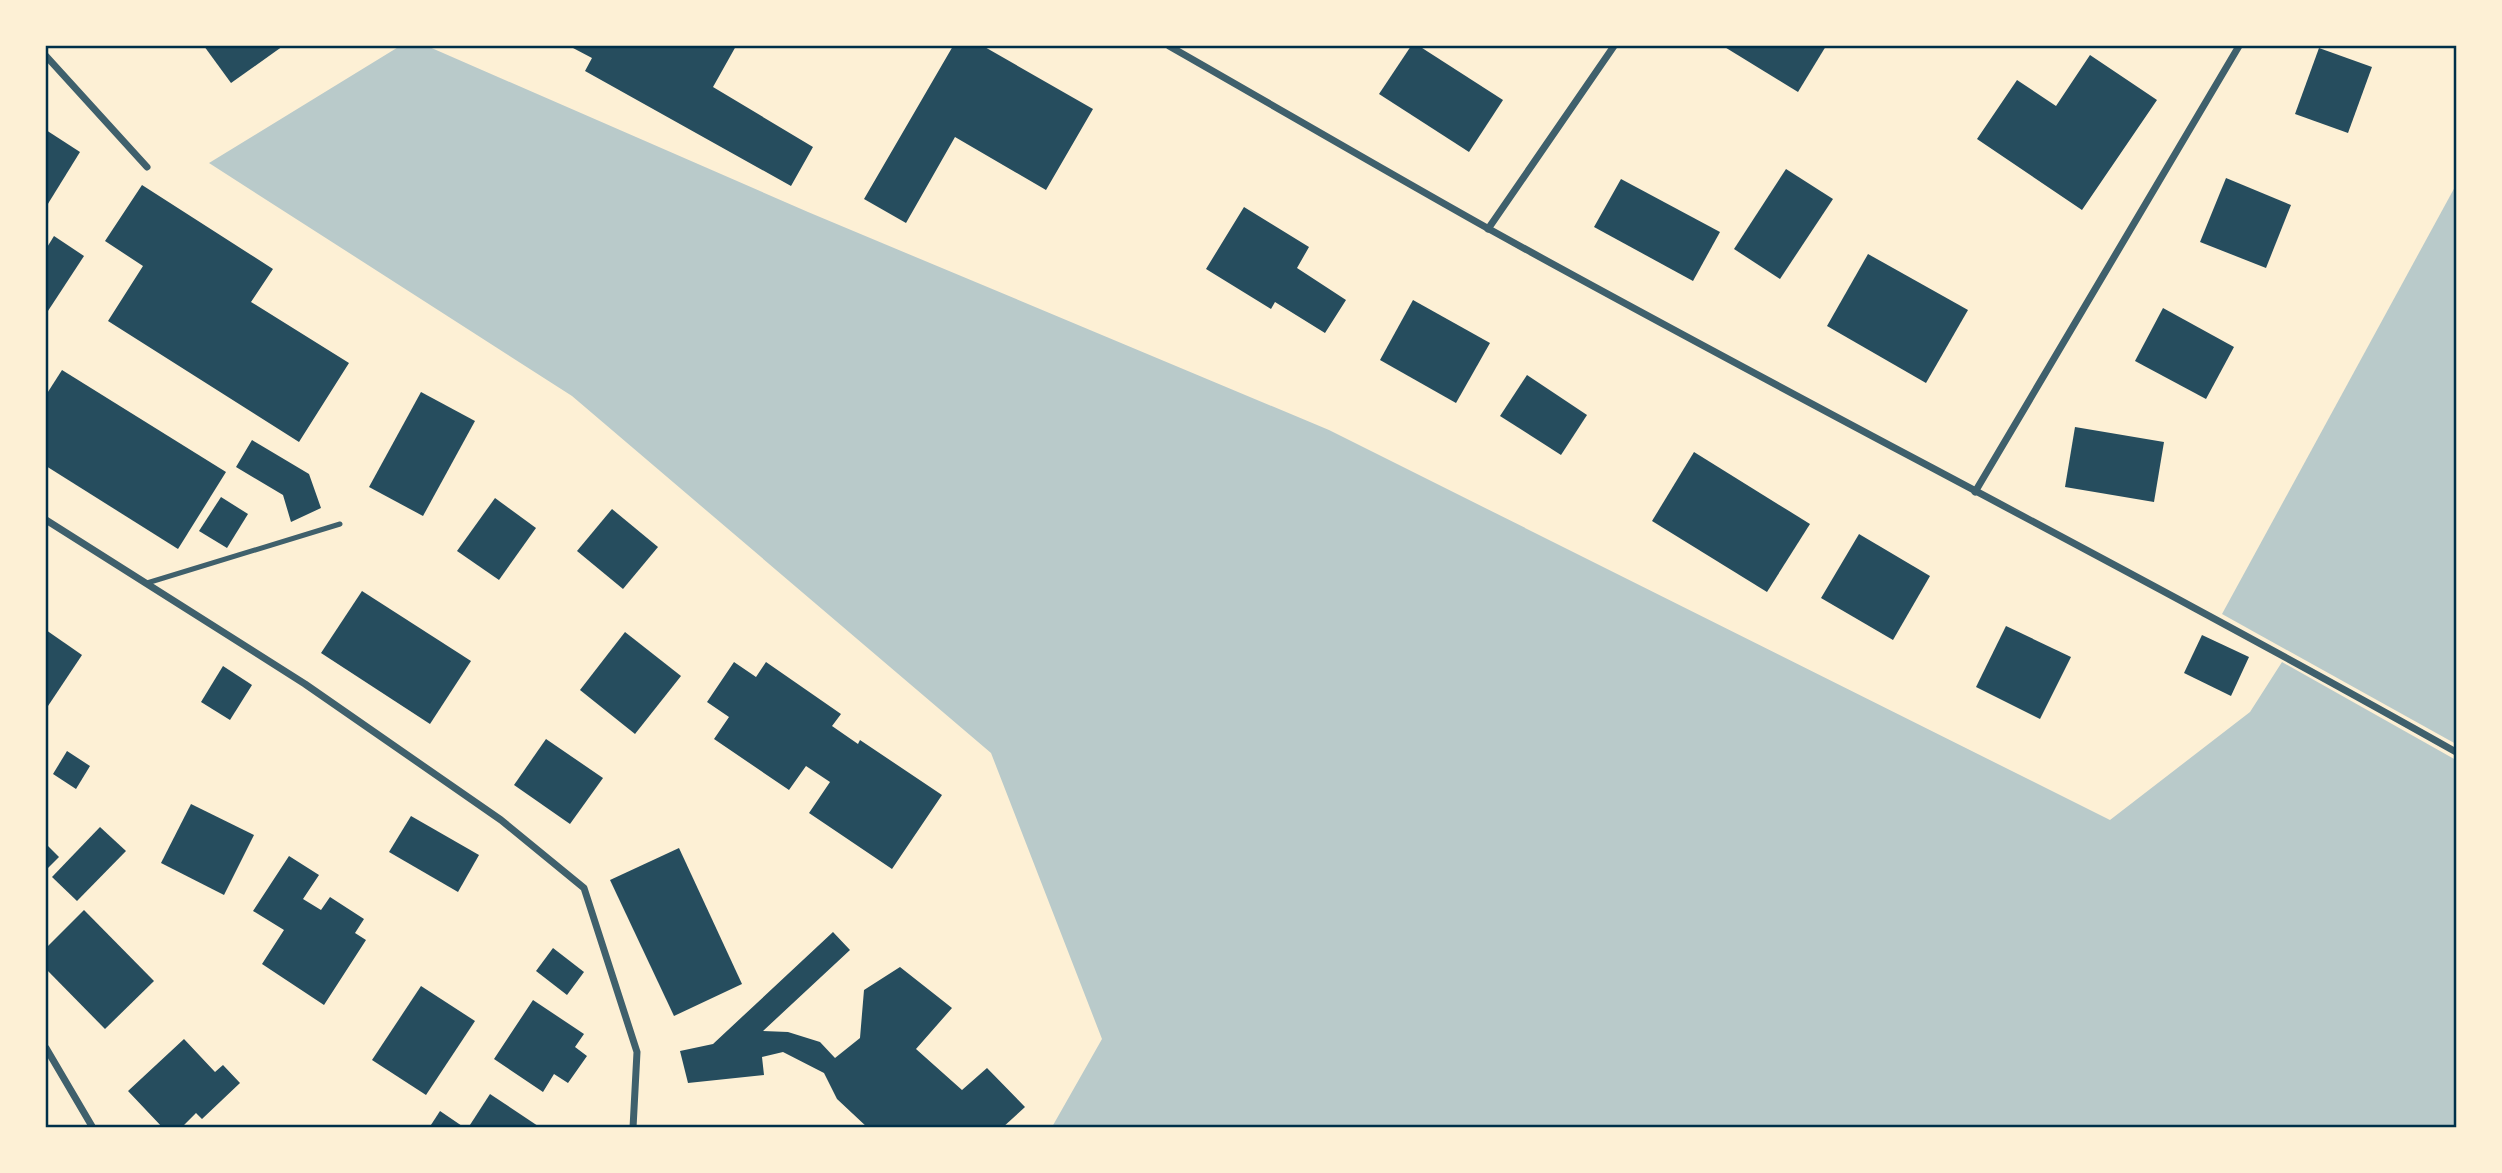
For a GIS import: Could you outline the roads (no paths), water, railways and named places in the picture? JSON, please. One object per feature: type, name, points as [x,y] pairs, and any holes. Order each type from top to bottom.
[{"type":"street","points":[[1169,46],[1488,229],[1975,492],[2229,624],[2456,752]]},
{"type":"street","points":[[1488,229],[1614,46]]},
{"type":"street","points":[[1975,492],[2239,46]]},
{"type":"street","points":[[46,56],[147,167]]},
{"type":"street","points":[[46,520],[305,684],[501,820],[583,888],[637,1052],[633,1128]]},
{"type":"street","points":[[46,1048],[93,1128]]},
{"type":"lane","points":[[147,583],[340,524]]}]
